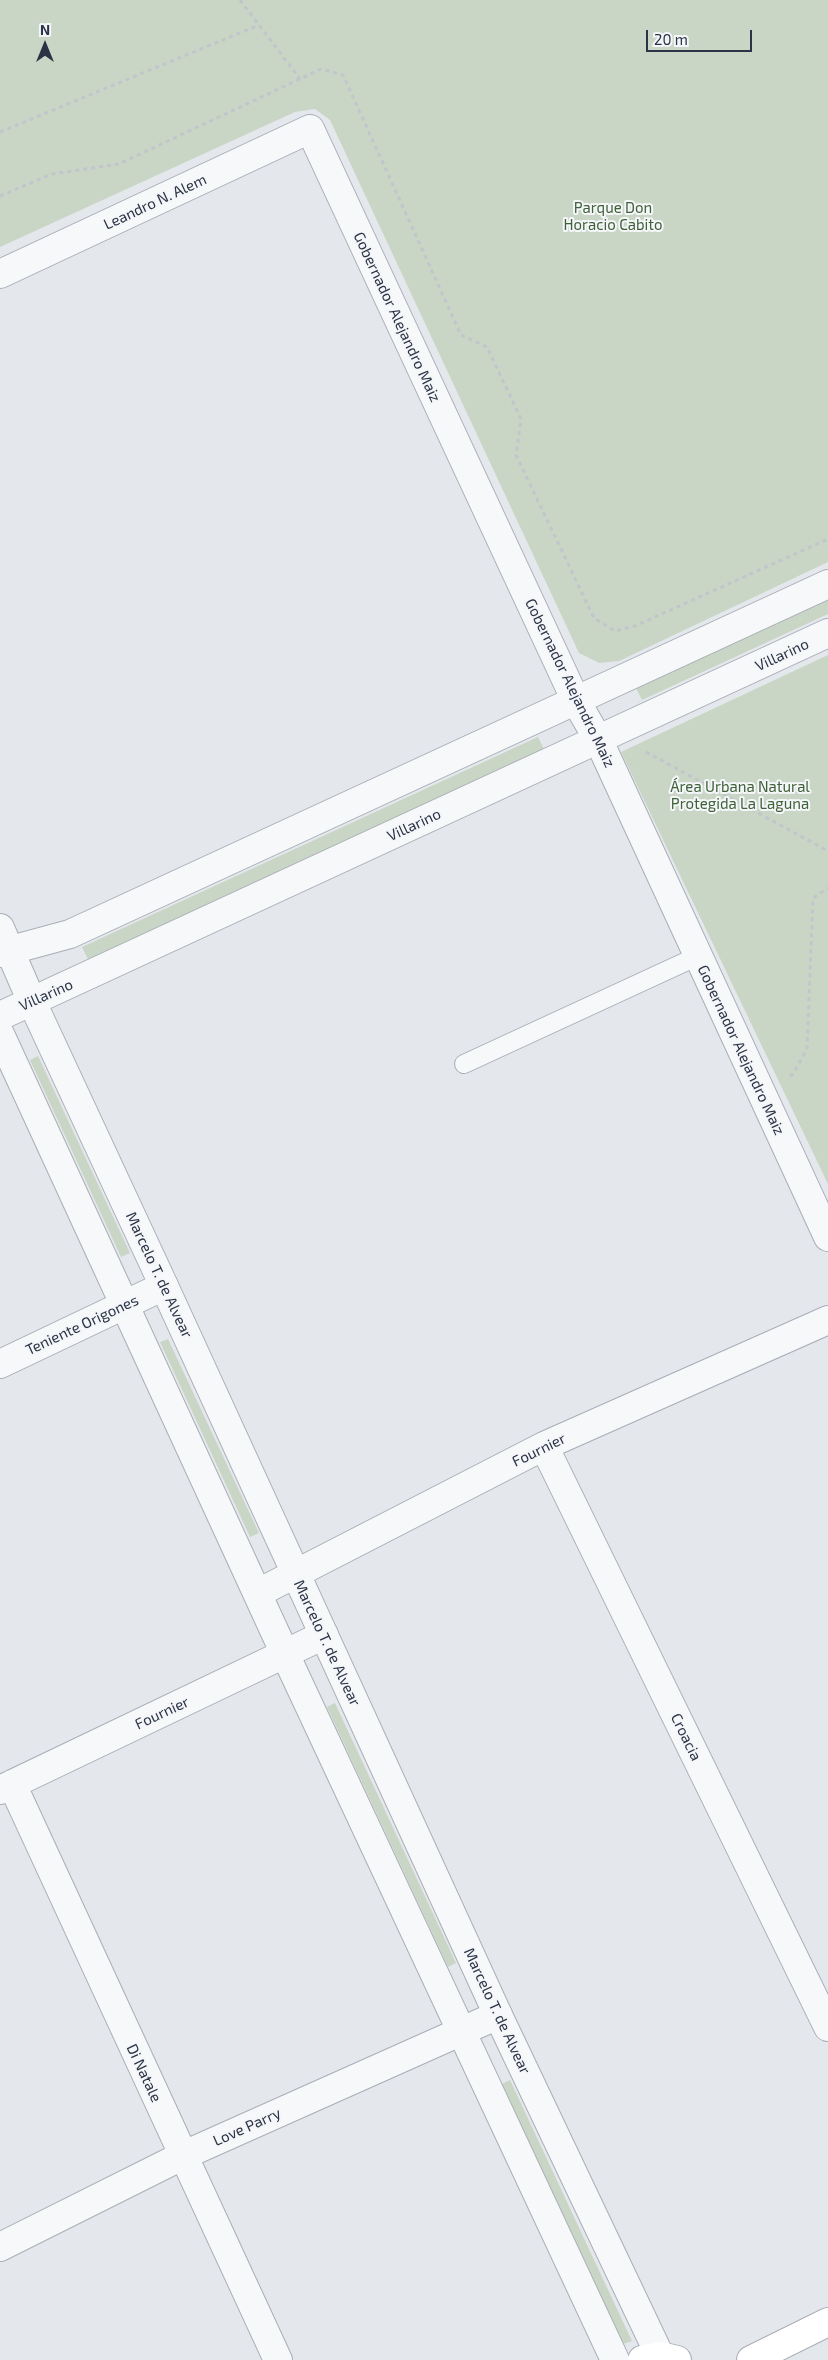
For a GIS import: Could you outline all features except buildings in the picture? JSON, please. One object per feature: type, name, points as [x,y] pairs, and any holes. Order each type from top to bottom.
[{"type":"main road","points":[[751,2360],[828,2322]]},
{"type":"street","name":"Leandro N. Alem","points":[[0,274],[310,129]]},
{"type":"street","name":"Gobernador Alejandro Maiz","points":[[310,129],[576,701],[598,741],[828,1237]]},
{"type":"street","points":[[3,943],[70,934],[828,584]]},
{"type":"street","name":"Villarino","points":[[0,1016],[828,633]]},
{"type":"street","name":"Marcelo T. de Alvear","points":[[3,943],[164,1286],[498,2016],[660,2359]]},
{"type":"street","points":[[0,1034],[460,2032],[615,2360]]},
{"type":"street","name":"Teniente Origones","points":[[0,1364],[164,1286]]},
{"type":"street","name":"Fournier","points":[[258,1594],[544,1446],[828,1320]]},
{"type":"street","name":"Croacia","points":[[544,1446],[828,2027]]},
{"type":"street","name":"Fournier","points":[[6,1787],[324,1635]]},
{"type":"street","name":"Di Natale","points":[[6,1787],[278,2360]]},
{"type":"street","name":"Love Parry","points":[[0,2247],[182,2156],[498,2016]]},
{"type":"lane","points":[[464,1064],[698,956]]},
{"type":"path","points":[[240,0],[300,79]]},
{"type":"path","points":[[0,132],[260,25]]},
{"type":"path","points":[[639,755],[648,747]]},
{"type":"path","points":[[644,751],[828,851]]},
{"type":"path","points":[[760,1090],[793,1074],[807,1050],[814,898],[828,888]]},
{"type":"green space","name":"Parque Don Horacio Cabito","points":[[0,0],[828,0],[828,562],[619,661],[599,663],[579,653],[330,120],[315,109],[295,112],[0,247]]},
{"type":"green space","points":[[828,599],[828,614],[642,700],[636,688]]},
{"type":"green space","name":"Área Urbana Natural Protegida La Laguna","points":[[828,655],[828,1184],[621,752]]},
{"type":"green space","points":[[538,737],[544,749],[88,959],[82,947]]},
{"type":"green space","points":[[38,1056],[130,1253],[121,1257],[30,1060]]},
{"type":"green space","points":[[168,1339],[259,1533],[250,1537],[160,1342]]},
{"type":"green space","points":[[335,1703],[456,1963],[448,1967],[327,1707]]},
{"type":"green space","points":[[510,2080],[632,2341],[623,2344],[502,2084]]}]
